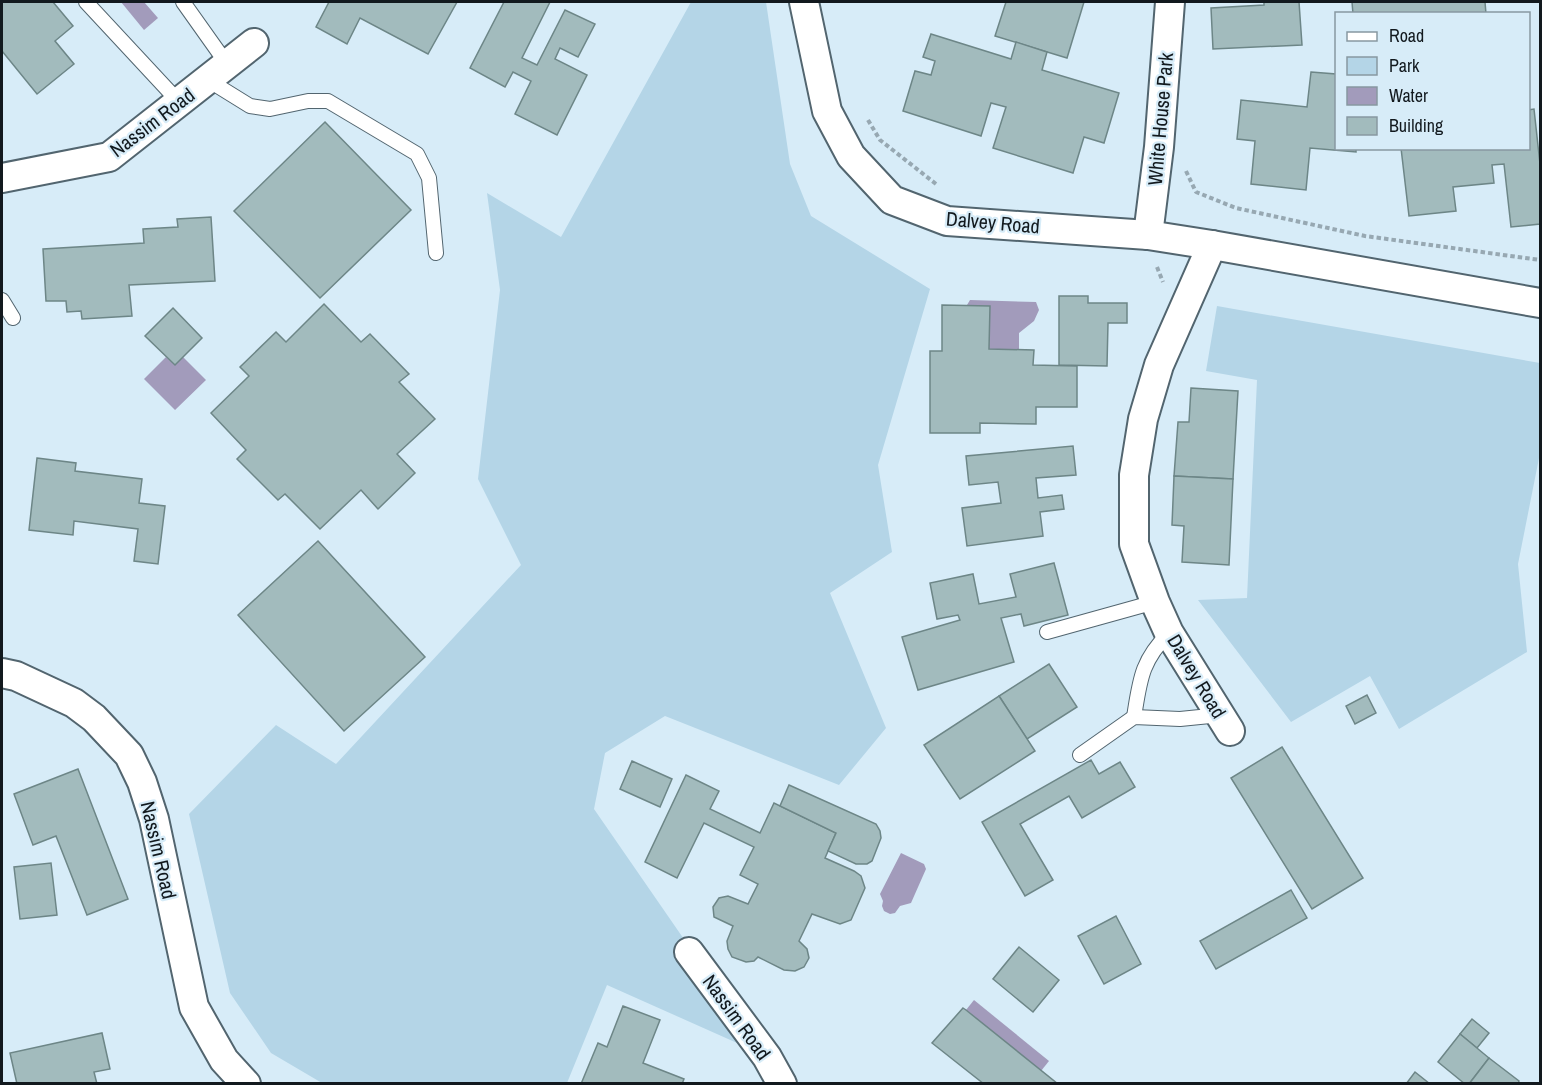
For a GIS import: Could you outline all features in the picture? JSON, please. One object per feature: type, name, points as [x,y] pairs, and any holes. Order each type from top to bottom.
[{"type":"street","name":"Dalvey Road","points":[[804,2],[827,111],[851,156],[892,200],[947,221],[1148,235],[1540,303]]},
{"type":"street","name":"White House Park","points":[[1148,235],[1159,147],[1170,2]]},
{"type":"street","name":"Nassim Road","points":[[2,178],[109,157],[254,43]]},
{"type":"street","name":"Dalvey Road","points":[[1212,245],[1159,365],[1143,419],[1134,475],[1134,544],[1169,633],[1225,723]]},
{"type":"street","name":"Nassim Road","points":[[2,673],[16,676],[74,704],[94,718],[129,755],[142,782],[154,819],[194,1007],[224,1060],[246,1083]]},
{"type":"street","name":"Nassim Road","points":[[689,952],[767,1057],[782,1083]]},
{"type":"lane","points":[[86,2],[179,102]]},
{"type":"lane","points":[[183,2],[217,72],[250,106],[270,109],[308,101],[328,101],[417,154],[429,178],[436,253]]},
{"type":"lane","points":[[2,300],[13,318]]},
{"type":"lane","points":[[1047,632],[1155,602]]},
{"type":"lane","points":[[1134,717],[1142,670],[1148,657],[1169,633]]},
{"type":"lane","points":[[1080,755],[1134,717],[1225,723]]},
{"type":"path","points":[[863,111],[880,140],[940,187]]},
{"type":"path","points":[[1184,167],[1196,192],[1236,208],[1365,236],[1540,260]]},
{"type":"path","points":[[1151,263],[1158,268],[1165,289]]},
{"type":"green space","points":[[691,2],[766,2],[790,164],[811,216],[930,289],[878,465],[892,552],[830,593],[886,728],[839,785],[665,716],[605,753],[594,809],[764,1055],[607,985],[567,1083],[322,1083],[271,1053],[230,993],[189,814],[276,725],[336,764],[521,565],[478,479],[500,290],[487,193],[561,237]]},
{"type":"green space","points":[[1217,306],[1540,363],[1540,453],[1518,564],[1527,652],[1399,729],[1370,676],[1291,722],[1198,600],[1247,598],[1257,380],[1206,371]]},
{"type":"water","points":[[121,2],[144,2],[158,18],[144,30]]},
{"type":"water","points":[[970,300],[1036,302],[1039,310],[1034,321],[1019,333],[1019,349],[989,349],[989,306],[967,305]]},
{"type":"water","points":[[166,357],[175,365],[183,357],[206,380],[175,410],[144,379]]},
{"type":"water","points":[[901,853],[924,864],[926,869],[911,903],[900,906],[895,913],[890,914],[884,911],[880,894]]},
{"type":"water","points":[[974,1000],[1049,1061],[1041,1071],[966,1010]]},
{"type":"building","points":[[2,2],[53,2],[73,26],[55,41],[74,64],[37,94],[2,51]]},
{"type":"building","points":[[329,2],[457,2],[428,54],[360,18],[347,44],[316,27]]},
{"type":"building","points":[[504,2],[550,2],[522,58],[537,65],[565,10],[595,24],[578,57],[560,48],[555,59],[587,75],[557,135],[515,114],[531,81],[513,72],[505,87],[470,68]]},
{"type":"building","points":[[1006,2],[1084,2],[1067,58],[995,36]]},
{"type":"building","points":[[1264,2],[1299,2],[1302,45],[1213,49],[1211,8],[1264,5]]},
{"type":"building","points":[[1352,2],[1485,2],[1486,12],[1353,12]]},
{"type":"building","points":[[931,34],[1011,59],[1016,42],[1047,52],[1042,70],[1119,93],[1104,143],[1084,137],[1073,173],[993,148],[1006,107],[991,103],[981,136],[903,111],[915,71],[931,75],[935,61],[923,57]]},
{"type":"building","points":[[1311,72],[1335,74],[1335,150],[1356,150],[1356,152],[1310,148],[1306,190],[1251,184],[1255,141],[1237,139],[1241,100],[1307,107]]},
{"type":"building","points":[[1534,109],[1540,164],[1540,224],[1511,227],[1504,164],[1492,165],[1494,183],[1453,187],[1456,211],[1409,216],[1401,150],[1530,150],[1530,110]]},
{"type":"building","points":[[325,122],[411,210],[320,298],[234,211]]},
{"type":"building","points":[[211,217],[215,281],[129,285],[132,316],[82,319],[81,311],[67,312],[66,301],[46,301],[43,249],[144,243],[143,229],[178,227],[177,219]]},
{"type":"building","points":[[1059,296],[1088,296],[1088,303],[1127,303],[1127,323],[1108,323],[1107,366],[1059,365]]},
{"type":"building","points":[[324,304],[361,342],[370,334],[409,374],[399,382],[435,419],[397,454],[415,473],[378,509],[361,490],[320,529],[285,494],[278,500],[237,459],[246,450],[211,413],[249,376],[240,367],[276,332],[286,342]]},
{"type":"building","points":[[942,305],[990,306],[989,349],[1034,350],[1033,365],[1077,366],[1077,407],[1036,407],[1036,424],[980,423],[980,433],[930,433],[930,351],[942,351]]},
{"type":"building","points":[[173,308],[202,338],[175,365],[145,336]]},
{"type":"building","points":[[1191,388],[1238,391],[1233,479],[1174,476],[1178,422],[1189,422]]},
{"type":"building","points":[[1073,446],[1076,475],[1036,478],[1038,498],[1062,495],[1064,509],[1040,512],[1043,536],[967,546],[962,508],[1001,503],[998,482],[969,485],[966,456]]},
{"type":"building","points":[[37,458],[76,463],[75,471],[142,479],[139,503],[165,506],[158,564],[134,561],[138,529],[74,521],[73,535],[29,530]]},
{"type":"building","points":[[1174,476],[1233,479],[1229,565],[1182,562],[1184,526],[1172,525]]},
{"type":"building","points":[[318,541],[425,657],[344,731],[238,615]]},
{"type":"building","points":[[1054,563],[1068,615],[1024,626],[1021,614],[1001,618],[1014,662],[918,690],[902,637],[960,620],[958,615],[937,619],[930,583],[973,574],[979,604],[1016,597],[1010,574]]},
{"type":"building","points":[[1049,664],[1077,707],[1027,739],[999,696]]},
{"type":"building","points":[[1367,695],[1376,713],[1355,724],[1346,706]]},
{"type":"building","points":[[999,696],[1035,751],[960,799],[924,745]]},
{"type":"building","points":[[1282,747],[1363,878],[1312,909],[1231,778]]},
{"type":"building","points":[[1091,760],[1099,774],[1120,762],[1135,787],[1082,818],[1069,796],[1020,824],[1053,880],[1025,896],[982,822]]},
{"type":"building","points":[[632,761],[672,779],[660,807],[620,789]]},
{"type":"building","points":[[78,769],[128,899],[87,915],[56,836],[33,845],[14,794]]},
{"type":"building","points":[[686,775],[719,791],[710,809],[760,833],[774,803],[836,833],[825,858],[861,876],[865,888],[851,920],[840,924],[812,914],[799,941],[807,949],[809,958],[804,967],[795,971],[784,970],[758,957],[754,961],[746,962],[732,957],[727,941],[733,926],[714,917],[713,907],[719,898],[728,896],[748,904],[758,884],[740,875],[754,847],[704,823],[677,878],[645,862]]},
{"type":"building","points":[[789,785],[876,824],[881,838],[872,861],[867,864],[856,864],[828,851],[836,833],[780,806]]},
{"type":"building","points":[[51,863],[57,915],[20,919],[14,867]]},
{"type":"building","points":[[1291,890],[1307,918],[1216,969],[1200,941]]},
{"type":"building","points":[[1116,916],[1141,964],[1104,984],[1078,936]]},
{"type":"building","points":[[1019,947],[1059,980],[1033,1012],[993,979]]},
{"type":"building","points":[[623,1006],[660,1020],[643,1063],[684,1079],[682,1084],[581,1084],[598,1043],[607,1047]]},
{"type":"building","points":[[963,1008],[1058,1084],[984,1084],[932,1043]]},
{"type":"building","points":[[1472,1019],[1489,1033],[1477,1048],[1460,1034]]},
{"type":"building","points":[[102,1033],[110,1069],[94,1072],[97,1084],[17,1084],[10,1053]]},
{"type":"building","points":[[1460,1034],[1489,1058],[1469,1084],[1465,1084],[1438,1062]]},
{"type":"building","points":[[1489,1058],[1519,1081],[1518,1084],[1469,1084]]},
{"type":"building","points":[[1415,1072],[1430,1084],[1406,1084]]}]
